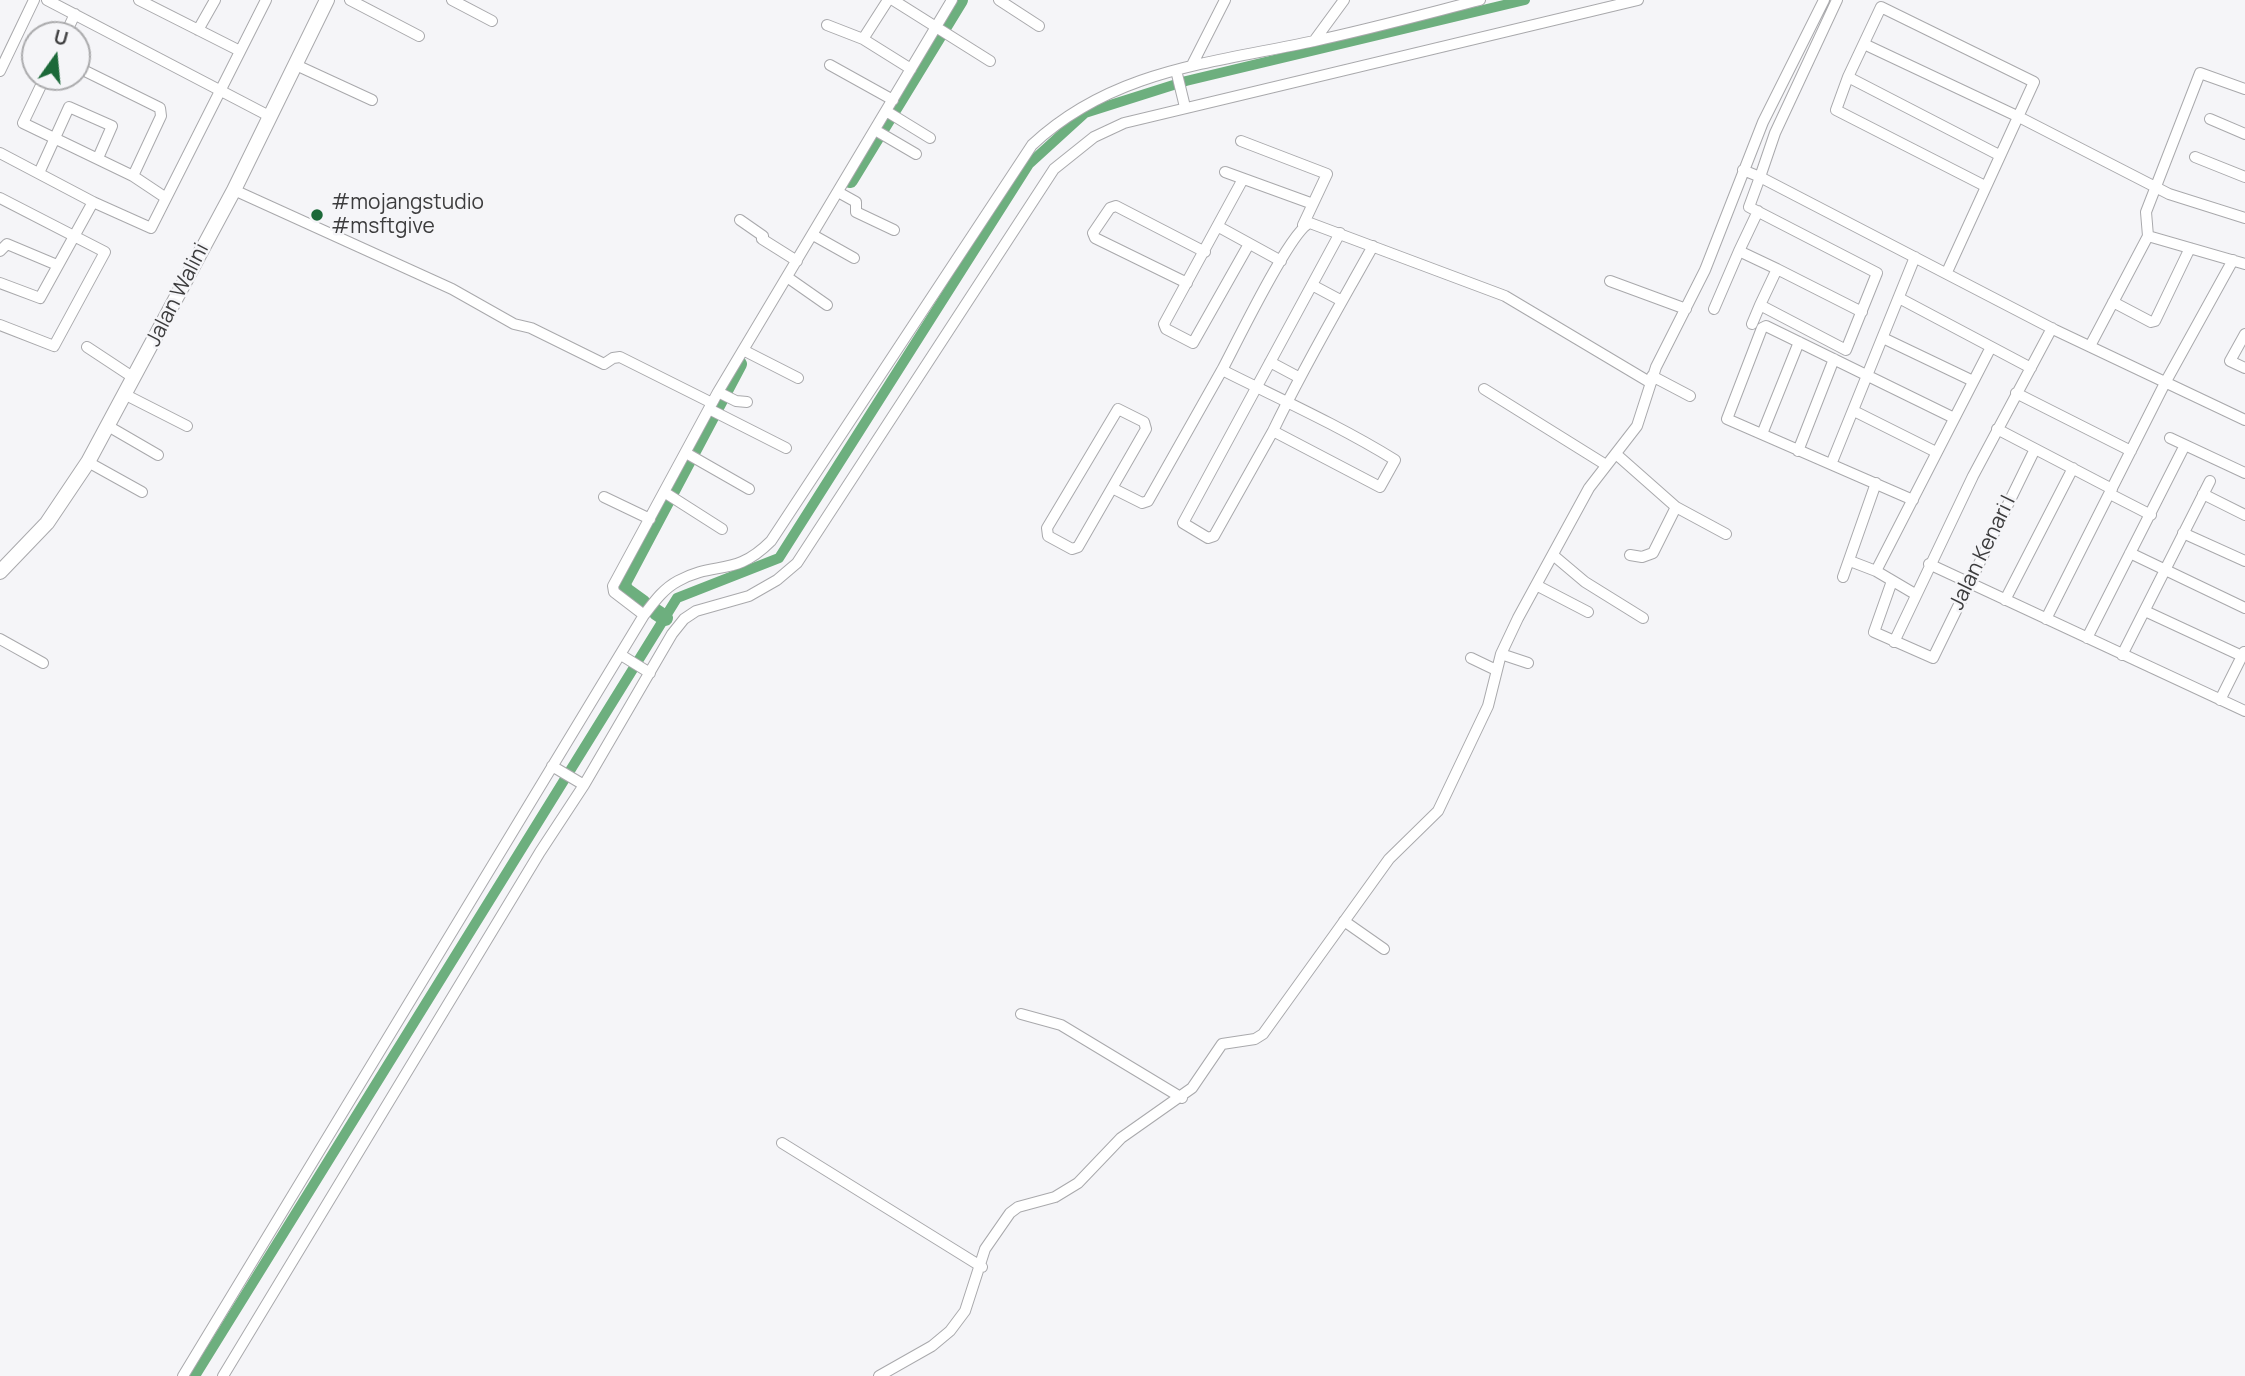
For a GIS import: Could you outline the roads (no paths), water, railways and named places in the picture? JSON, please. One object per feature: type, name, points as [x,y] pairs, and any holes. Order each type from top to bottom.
[{"type":"street","points":[[0,71],[34,0]]},
{"type":"street","points":[[47,0],[271,117]]},
{"type":"street","points":[[139,0],[240,51]]},
{"type":"street","points":[[198,30],[215,0]]},
{"type":"street","points":[[0,153],[93,202],[149,228],[153,227],[266,0]]},
{"type":"street","name":"Jalan Walini","points":[[0,572],[47,523],[88,462],[234,190],[327,0]]},
{"type":"street","points":[[350,0],[419,36]]},
{"type":"street","points":[[452,0],[492,21]]},
{"type":"street","points":[[863,39],[890,0],[989,61]]},
{"type":"street","points":[[644,615],[613,589],[650,519],[668,495],[713,409],[790,279],[797,261],[815,237],[878,132],[911,69],[939,29],[952,0]]},
{"type":"street","points":[[999,0],[1039,26]]},
{"type":"street","points":[[1192,65],[1225,0]]},
{"type":"street","points":[[1314,41],[1344,0]]},
{"type":"street","points":[[183,1376],[553,766],[625,658],[644,615],[664,590],[679,580],[737,567],[757,555],[771,541],[1032,145],[1055,123],[1088,102],[1142,79],[1176,72],[1192,65],[1314,41],[1480,0]]},
{"type":"street","points":[[223,1376],[582,784],[647,671],[684,619],[696,611],[749,596],[777,580],[797,563],[1054,169],[1094,137],[1124,123],[1184,103],[1638,0]]},
{"type":"street","points":[[879,1376],[932,1346],[950,1331],[964,1311],[982,1267],[985,1249],[1010,1213],[1018,1207],[1055,1197],[1079,1183],[1121,1138],[1182,1098],[1198,1081],[1219,1048],[1263,1034],[1389,859],[1438,811],[1488,706],[1501,654],[1536,585],[1589,488],[1637,426],[1651,380],[1705,270],[1743,170],[1775,97],[1824,0]]},
{"type":"street","points":[[1760,305],[1846,351],[1877,273],[1749,207],[1775,133],[1836,0]]},
{"type":"street","points":[[1947,272],[2034,82],[1877,3],[1864,44],[1836,110],[1985,186]]},
{"type":"street","points":[[72,21],[75,14]]},
{"type":"street","points":[[827,26],[863,39],[911,69]]},
{"type":"street","points":[[1864,44],[2019,117],[2155,188],[2245,218]]},
{"type":"street","points":[[296,65],[372,100]]},
{"type":"street","points":[[830,65],[893,100]]},
{"type":"street","points":[[1176,72],[1184,103]]},
{"type":"street","points":[[2090,346],[2148,236],[2146,212],[2200,73],[2245,89]]},
{"type":"street","points":[[91,74],[160,108],[160,116],[133,176]]},
{"type":"street","points":[[1848,78],[1999,155]]},
{"type":"street","points":[[38,91],[23,123],[133,176],[166,198]]},
{"type":"street","points":[[39,173],[69,107],[111,124],[98,158]]},
{"type":"street","points":[[889,113],[930,138]]},
{"type":"street","points":[[2210,119],[2245,134]]},
{"type":"street","points":[[878,132],[916,154]]},
{"type":"street","points":[[1112,488],[1142,503],[1149,501],[1327,178],[1324,171],[1241,141]]},
{"type":"street","points":[[2195,157],[2245,177]]},
{"type":"street","points":[[1743,170],[2052,328],[2245,420]]},
{"type":"street","points":[[1225,172],[1312,204]]},
{"type":"street","points":[[1242,178],[1219,227],[1164,326],[1193,343],[1249,244]]},
{"type":"street","points":[[234,190],[452,289],[514,324],[531,328],[593,360],[604,364],[620,358],[786,448]]},
{"type":"street","points":[[841,194],[856,202],[854,211],[894,230]]},
{"type":"street","points":[[0,198],[105,251],[54,346],[0,324]]},
{"type":"street","points":[[0,284],[40,298],[93,202]]},
{"type":"street","points":[[1187,284],[1095,237],[1093,233],[1112,206],[1116,206],[1205,252]]},
{"type":"street","points":[[1714,309],[1758,211]]},
{"type":"street","points":[[740,220],[763,236],[762,239],[797,261]]},
{"type":"street","points":[[1303,225],[1317,223],[1505,296],[1651,380],[1690,396]]},
{"type":"street","points":[[1219,227],[1280,261]]},
{"type":"street","points":[[1340,233],[1183,523],[1208,538],[1214,537],[1373,246]]},
{"type":"street","points":[[2148,236],[2245,264]]},
{"type":"street","points":[[815,237],[854,258]]},
{"type":"street","points":[[0,251],[7,244],[57,265]]},
{"type":"street","points":[[2113,302],[2153,322],[2190,248]]},
{"type":"street","points":[[1740,251],[1862,312]]},
{"type":"street","points":[[1832,462],[1915,257]]},
{"type":"street","points":[[2046,619],[2165,383],[2233,260]]},
{"type":"street","points":[[1752,324],[1777,269]]},
{"type":"street","points":[[790,279],[827,305]]},
{"type":"street","points":[[1610,281],[1686,310]]},
{"type":"street","points":[[1312,285],[1342,301]]},
{"type":"street","points":[[1899,298],[2031,368]]},
{"type":"street","points":[[1913,500],[1727,418],[1762,328],[1766,326],[1954,418]]},
{"type":"street","points":[[1892,581],[1873,629],[1879,636],[1894,642],[1929,564],[2052,328]]},
{"type":"street","points":[[2245,334],[2230,361],[2245,368]]},
{"type":"street","points":[[1883,338],[1973,381]]},
{"type":"street","points":[[1762,434],[1799,342]]},
{"type":"street","points":[[87,347],[134,378]]},
{"type":"street","points":[[1876,571],[1991,347]]},
{"type":"street","points":[[746,351],[798,378]]},
{"type":"street","points":[[1798,451],[1834,359]]},
{"type":"street","points":[[1270,362],[1300,378]]},
{"type":"street","points":[[1222,370],[1318,416],[1395,460],[1384,484],[1376,487],[1273,431]]},
{"type":"street","points":[[1484,389],[1606,465]]},
{"type":"street","points":[[2016,393],[2131,451]]},
{"type":"street","points":[[124,394],[187,426]]},
{"type":"street","points":[[722,394],[747,402]]},
{"type":"street","points":[[1118,409],[1147,425],[1112,488],[1075,549],[1048,536],[1047,528],[1118,409]]},
{"type":"street","points":[[1854,411],[1936,452]]},
{"type":"street","points":[[108,426],[158,455]]},
{"type":"street","points":[[1997,429],[2073,468],[2151,515]]},
{"type":"street","points":[[2170,439],[2245,473]]},
{"type":"street","points":[[2087,638],[2185,445]]},
{"type":"street","name":"Jalan Kenari I","points":[[1894,642],[1933,658],[1967,582],[2035,449]]},
{"type":"street","points":[[1616,454],[1676,507],[1726,534]]},
{"type":"street","points":[[690,455],[749,489]]},
{"type":"street","points":[[88,462],[142,492]]},
{"type":"street","points":[[2005,600],[2073,468]]},
{"type":"street","points":[[2122,655],[2210,481]]},
{"type":"street","points":[[1843,577],[1875,483]]},
{"type":"street","points":[[2203,494],[2245,515]]},
{"type":"street","points":[[668,495],[722,529]]},
{"type":"street","points":[[604,496],[650,519]]},
{"type":"street","points":[[1630,555],[1643,557],[1657,550],[1676,507]]},
{"type":"street","points":[[2183,533],[2245,561]]},
{"type":"street","points":[[2130,553],[2245,608]]},
{"type":"street","points":[[1553,555],[1585,582],[1643,618]]},
{"type":"street","points":[[1850,561],[1876,571],[1915,594]]},
{"type":"street","points":[[1929,564],[2245,711]]},
{"type":"street","points":[[1536,585],[1588,612]]},
{"type":"street","points":[[2145,611],[2244,653],[2220,700]]},
{"type":"street","points":[[0,639],[43,663]]},
{"type":"street","points":[[1501,654],[1528,663]]},
{"type":"street","points":[[625,658],[647,671]]},
{"type":"street","points":[[1471,658],[1496,670]]},
{"type":"street","points":[[553,766],[582,784]]},
{"type":"street","points":[[1344,921],[1384,949]]},
{"type":"street","points":[[1021,1014],[1061,1025],[1083,1036],[1182,1098]]},
{"type":"street","points":[[782,1143],[982,1267]]},
{"type":"waterway","points":[[850,180],[960,0]]},
{"type":"waterway","points":[[195,1376],[677,598],[779,558],[1029,164],[1085,113],[1186,81],[1525,0]]},
{"type":"waterway","points":[[643,603],[625,590],[623,583],[739,364]]},
{"type":"waterway","points":[[656,612],[665,618]]},
{"type":"place","name":"#mojangstudio #msftgive","points":[[317,215]]}]
